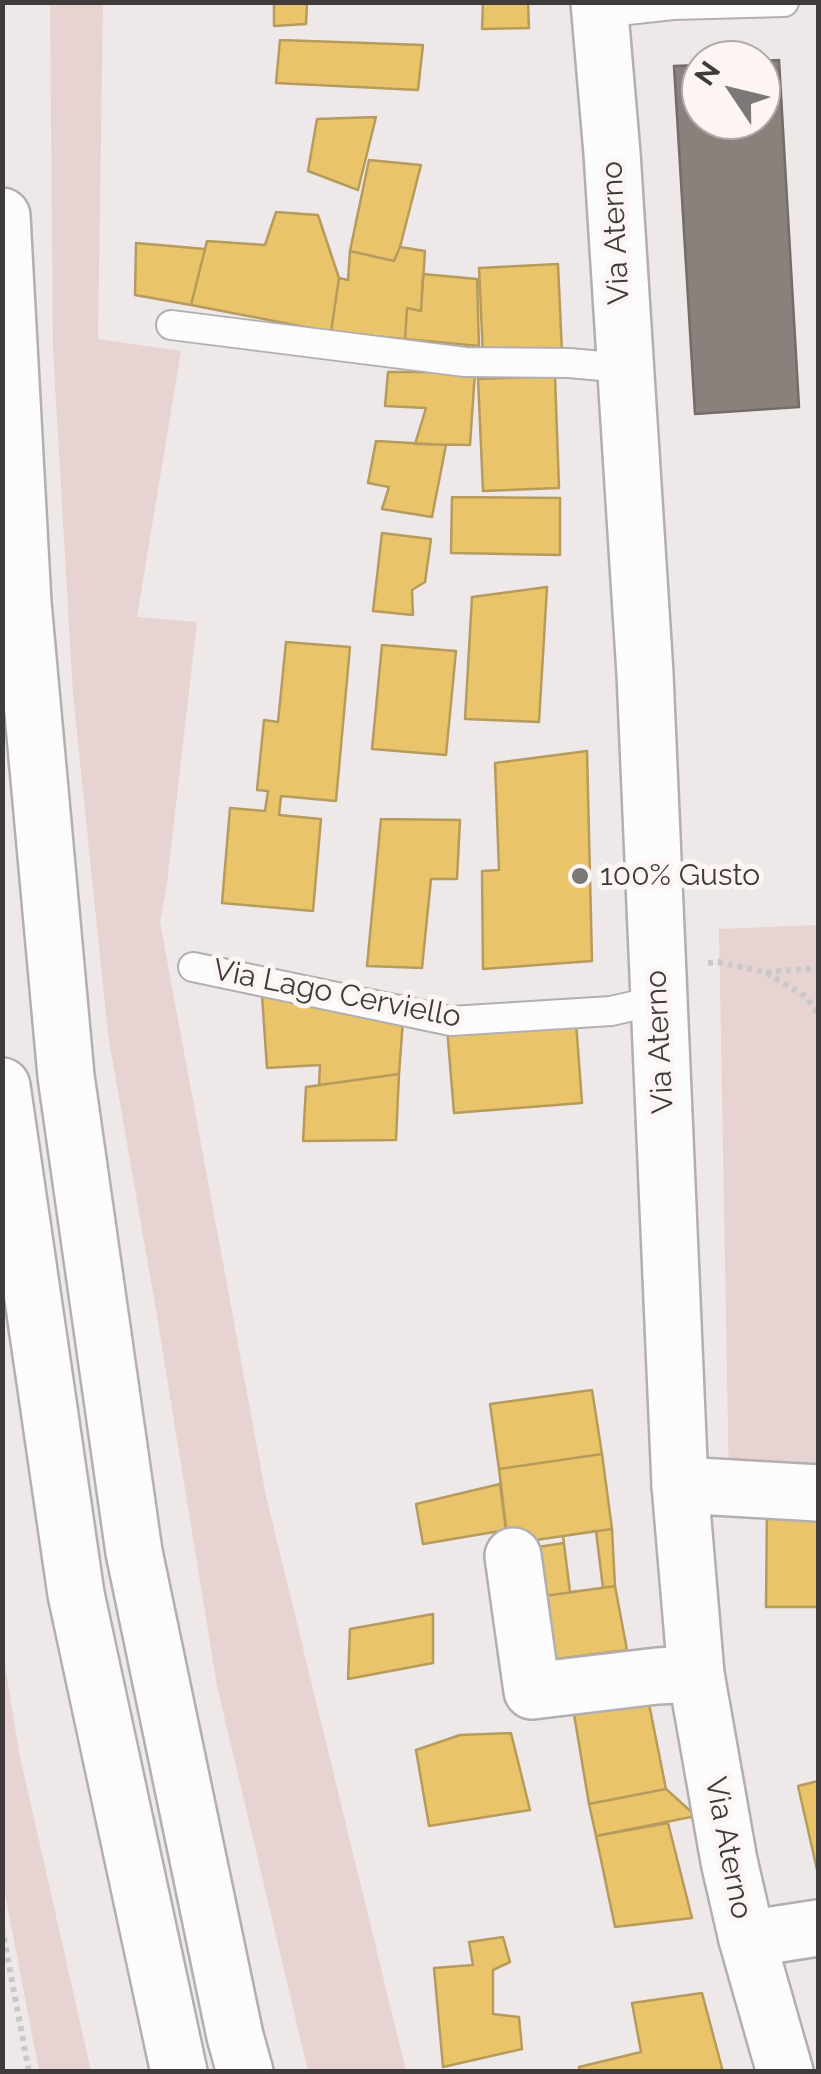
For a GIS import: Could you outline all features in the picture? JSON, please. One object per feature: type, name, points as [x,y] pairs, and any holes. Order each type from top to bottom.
[{"type":"main road","name":"Via Aterno","points":[[600,8],[645,674],[680,1485],[696,1674],[729,1862],[784,2072]]},
{"type":"main road","points":[[2,216],[23,603],[66,1076],[134,1552],[245,2072]]},
{"type":"main road","points":[[2,1086],[76,1594],[179,2072]]},
{"type":"main road","points":[[680,1485],[818,1494]]},
{"type":"main road","points":[[513,1556],[532,1690],[696,1674]]},
{"type":"main road","points":[[747,1939],[818,1928]]},
{"type":"lane","points":[[600,8],[784,2]]},
{"type":"lane","points":[[171,326],[466,362],[624,368]]},
{"type":"lane","name":"Via Lago Cerviello","points":[[193,966],[451,1022],[610,1011],[658,985]]},
{"type":"path","points":[[658,985],[718,962],[764,972],[818,968]]},
{"type":"path","points":[[764,972],[805,996],[818,1013]]},
{"type":"path","points":[[2,1928],[30,2072]]},
{"type":"shaded area","points":[[50,3],[103,3],[98,339],[181,351],[137,617],[197,622],[160,922],[266,1496],[406,2071],[308,2071],[217,1686],[108,1034],[73,694],[53,350]]},
{"type":"shaded area","points":[[818,925],[818,1489],[729,1485],[719,929]]},
{"type":"shaded area","points":[[3,1653],[19,1752],[91,2071],[39,2071],[3,1883]]},
{"type":"building: Homes","points":[[274,2],[307,2],[306,24],[274,26]]},
{"type":"building: Homes","points":[[483,2],[528,2],[529,28],[482,29]]},
{"type":"building: Homes","points":[[280,40],[423,45],[418,90],[276,83]]},
{"type":"building: Homes","points":[[376,117],[358,190],[308,171],[317,119]]},
{"type":"building: Homes","points":[[369,160],[421,165],[394,261],[350,251]]},
{"type":"building: Homes","points":[[276,212],[318,215],[339,278],[331,332],[191,305],[207,241],[265,245]]},
{"type":"building: Homes","points":[[136,243],[205,249],[191,305],[135,295]]},
{"type":"building: Homes","points":[[400,247],[425,251],[421,311],[407,308],[405,339],[331,332],[339,278],[348,280],[350,251],[394,261]]},
{"type":"building: Homes","points":[[558,264],[562,353],[483,357],[479,268]]},
{"type":"building: Homes","points":[[423,274],[477,279],[479,346],[405,339],[407,308],[421,311]]},
{"type":"building: Homes","points":[[388,372],[475,372],[470,445],[415,444],[426,408],[385,406]]},
{"type":"building: Homes","points":[[555,376],[559,488],[483,491],[478,379]]},
{"type":"building: Homes","points":[[376,441],[446,445],[432,517],[382,509],[389,487],[368,483]]},
{"type":"building: Homes","points":[[452,497],[560,498],[560,555],[451,553]]},
{"type":"building: Homes","points":[[382,533],[431,539],[425,582],[412,590],[413,615],[373,611]]},
{"type":"building: Homes","points":[[547,587],[539,722],[465,719],[472,597]]},
{"type":"building: Homes","points":[[286,642],[350,647],[336,801],[281,796],[279,815],[321,819],[313,911],[222,903],[230,808],[265,811],[268,791],[257,790],[264,720],[278,722]]},
{"type":"building: Homes","points":[[382,645],[456,651],[446,755],[372,749]]},
{"type":"building: Homes","points":[[587,751],[592,961],[483,969],[482,871],[499,870],[495,763]]},
{"type":"building: Homes","points":[[381,819],[460,820],[457,879],[431,879],[422,968],[367,966]]},
{"type":"building: Homes","points":[[261,981],[403,1020],[399,1074],[319,1085],[320,1065],[267,1068]]},
{"type":"building: Homes","points":[[576,1022],[582,1103],[454,1113],[447,1028]]},
{"type":"building: Homes","points":[[399,1074],[396,1140],[303,1141],[306,1087]]},
{"type":"building: Homes","points":[[592,1390],[602,1454],[499,1469],[490,1404]]},
{"type":"building: Homes","points":[[602,1454],[612,1529],[508,1544],[499,1469]]},
{"type":"building: Homes","points":[[500,1484],[506,1530],[423,1544],[416,1504]]},
{"type":"building: Homes","points":[[767,1501],[818,1502],[818,1607],[766,1607]]},
{"type":"building: Homes","points":[[612,1529],[615,1586],[531,1598],[525,1549],[564,1543],[563,1536]]},
{"type":"building: Homes","points":[[596,1531],[603,1588],[570,1592],[563,1536]]},
{"type":"building: Homes","points":[[615,1586],[627,1650],[540,1661],[531,1598]]},
{"type":"building: Homes","points":[[433,1614],[433,1663],[348,1679],[350,1629]]},
{"type":"building: Homes","points":[[648,1699],[666,1789],[589,1804],[574,1714]]},
{"type":"building: Homes","points":[[511,1733],[530,1810],[429,1826],[416,1750],[460,1735]]},
{"type":"building: Homes","points":[[818,1781],[818,1874],[798,1786]]},
{"type":"building: Homes","points":[[666,1789],[696,1816],[596,1836],[589,1804]]},
{"type":"building: Homes","points":[[668,1823],[692,1918],[615,1927],[596,1836]]},
{"type":"building: Homes","points":[[503,1937],[510,1962],[493,1970],[493,2014],[519,2017],[522,2049],[443,2067],[434,1968],[473,1965],[469,1942]]},
{"type":"building: Homes","points":[[702,1993],[723,2072],[580,2072],[579,2067],[641,2052],[632,2003]]},
{"type":"building: Industry","points":[[674,66],[681,66],[681,140],[781,140],[781,95],[799,407],[695,414]]},
{"type":"place","name":"100% Gusto","points":[[580,876]]}]
